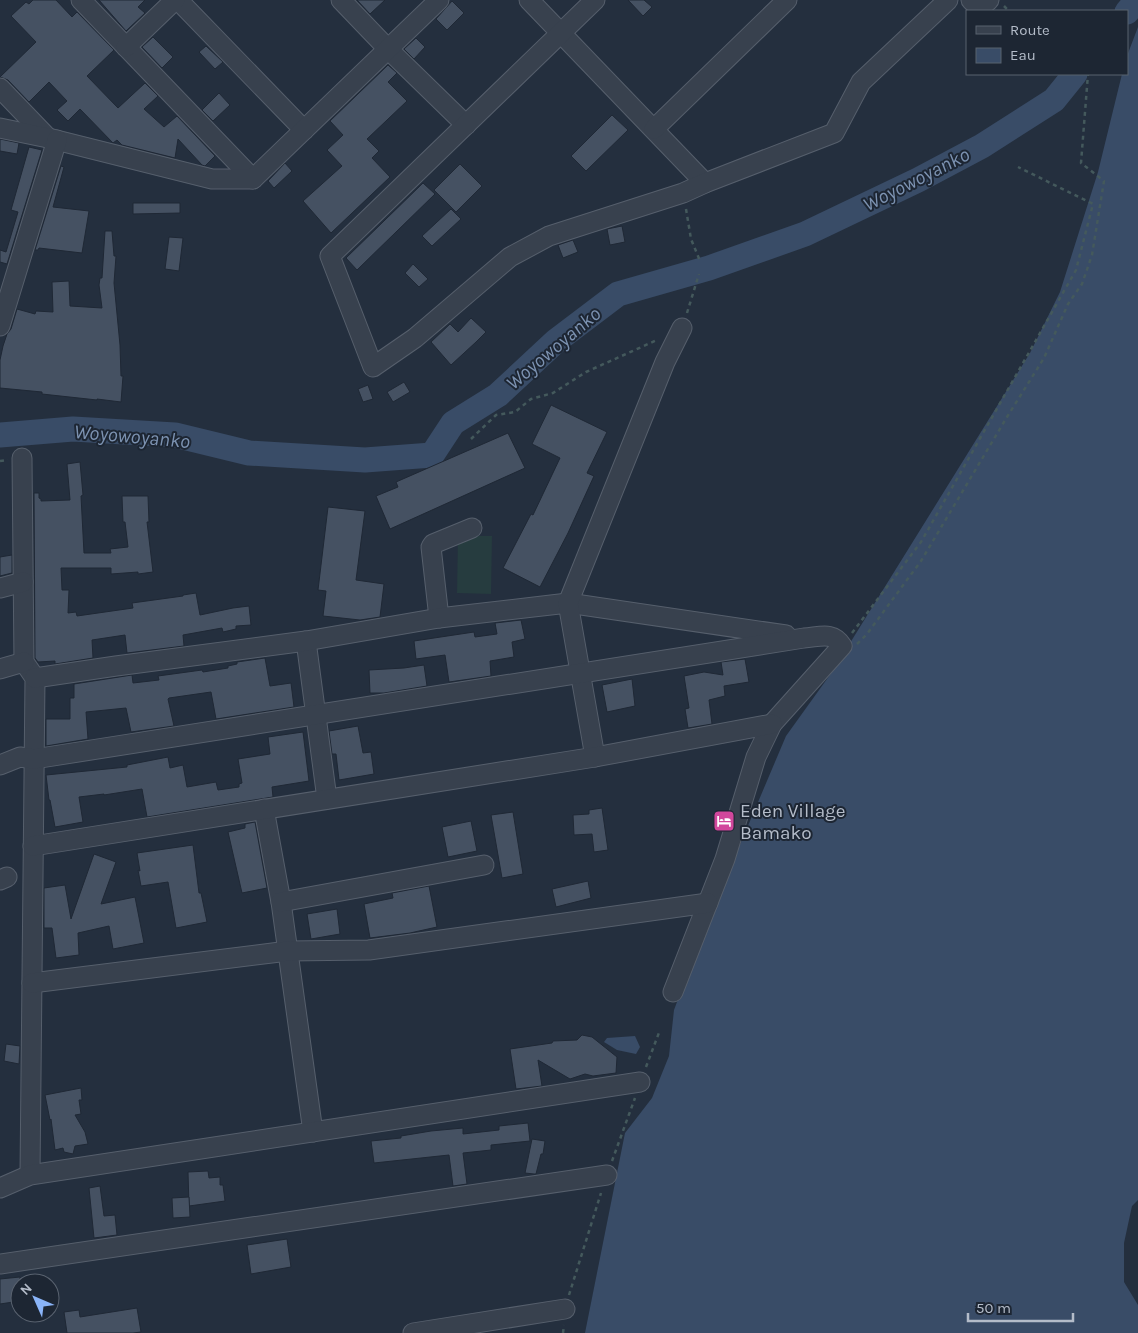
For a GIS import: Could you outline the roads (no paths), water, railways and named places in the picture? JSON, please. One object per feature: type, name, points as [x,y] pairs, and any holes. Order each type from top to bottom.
[{"type":"street","points":[[81,0],[253,179]]},
{"type":"street","points":[[126,47],[177,0],[304,130]]},
{"type":"street","points":[[341,0],[466,125]]},
{"type":"street","points":[[0,128],[52,139],[212,180],[253,179],[439,0]]},
{"type":"street","points":[[530,0],[705,183]]},
{"type":"street","points":[[595,0],[330,256],[373,367],[415,338],[510,257],[549,236],[683,193],[834,133],[861,82],[948,0]]},
{"type":"street","points":[[654,129],[787,0]]},
{"type":"street","points":[[971,0],[979,7],[989,0]]},
{"type":"street","points":[[0,88],[52,139]]},
{"type":"street","points":[[0,326],[52,139]]},
{"type":"street","points":[[595,757],[568,603],[665,362],[682,328]]},
{"type":"street","points":[[22,458],[24,662],[35,678],[30,1175]]},
{"type":"street","points":[[439,618],[431,547],[433,544],[472,528]]},
{"type":"street","points":[[0,588],[23,582]]},
{"type":"street","points":[[35,678],[306,641],[439,618],[568,603],[804,638]]},
{"type":"street","points":[[0,765],[20,757],[34,759],[804,638],[831,636],[836,638],[842,646],[772,724],[756,757],[725,859],[673,992]]},
{"type":"street","points":[[306,641],[327,800]]},
{"type":"street","points":[[0,669],[24,662]]},
{"type":"street","points":[[33,846],[595,757],[772,724]]},
{"type":"street","points":[[264,809],[281,902],[314,1132]]},
{"type":"street","points":[[281,902],[484,865]]},
{"type":"street","points":[[32,983],[288,951],[369,950],[708,903]]},
{"type":"street","points":[[0,1188],[30,1175],[640,1082]]},
{"type":"street","points":[[0,1264],[606,1175]]},
{"type":"street","points":[[413,1333],[565,1309]]},
{"type":"water","points":[[1138,27],[1138,1200],[1132,1206],[1124,1243],[1124,1282],[1138,1305],[1138,1333],[585,1333],[625,1133],[652,1098],[669,1056],[674,1010],[703,932],[786,736],[832,672],[1030,353],[1060,292],[1098,172],[1122,75],[1128,75],[1128,53]]},
{"type":"water","points":[[635,1036],[640,1047],[636,1054],[617,1050],[604,1042],[607,1038]]},
{"type":"waterway","name":"Woyowoyanko","points":[[1128,11],[1137,0]]},
{"type":"waterway","name":"Woyowoyanko","points":[[0,435],[73,429],[175,435],[249,453],[365,460],[432,455],[453,423],[498,395],[556,341],[618,294],[709,268],[805,234],[918,180],[982,146],[1054,100],[1074,75]]},
{"type":"place","name":"Eden Village Bamako","points":[[724,821]]}]
